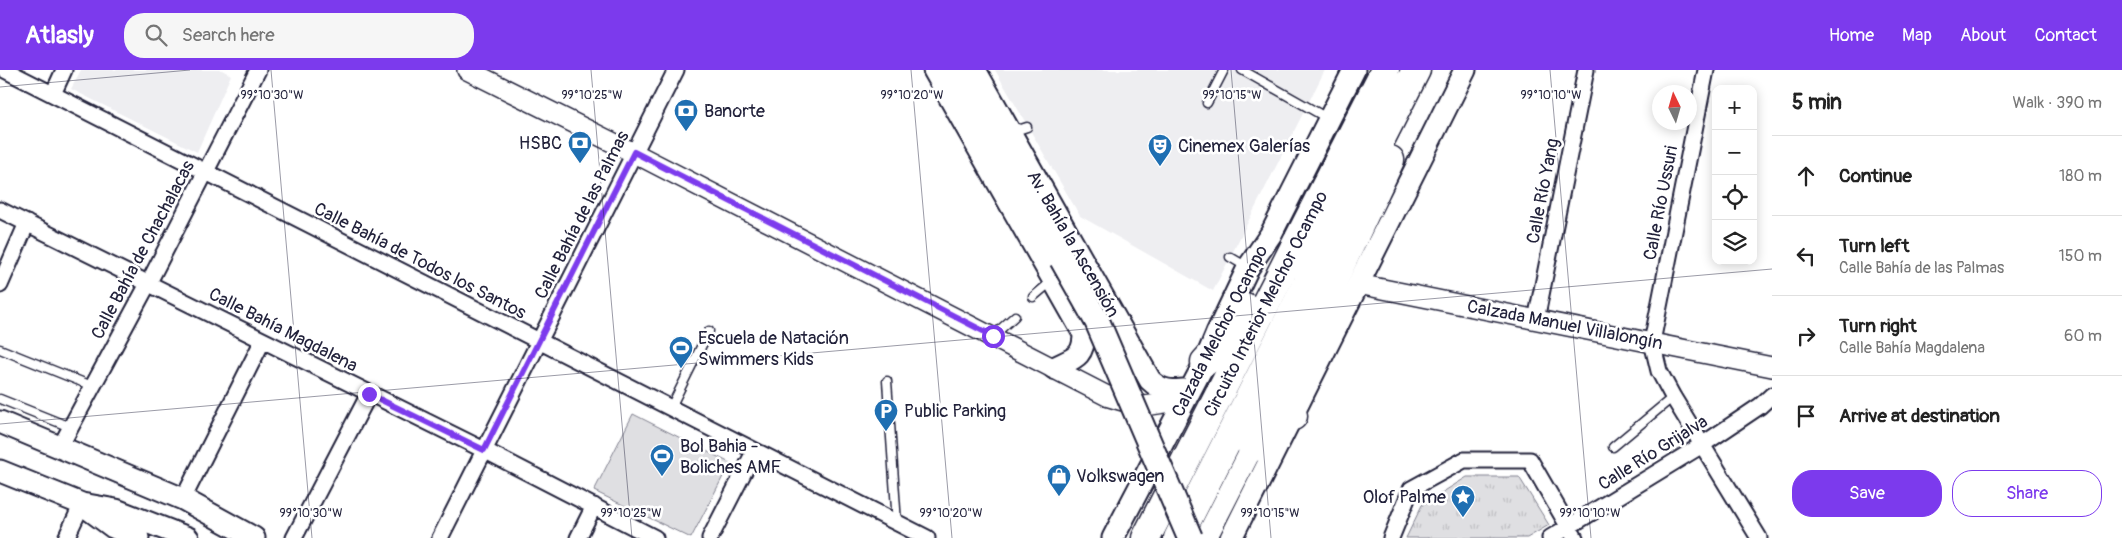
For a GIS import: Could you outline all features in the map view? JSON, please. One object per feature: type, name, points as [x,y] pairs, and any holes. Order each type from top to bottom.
[{"type":"highway","name":"Circuito Interior Melchor Ocampo","points":[[1146,538],[1385,70]]},
{"type":"highway","points":[[1395,111],[1403,70]]},
{"type":"highway","name":"Circuito Interior Melchor Ocampo","points":[[1178,538],[1416,70]]},
{"type":"highway","points":[[1252,448],[1284,385],[1432,70]]},
{"type":"highway","points":[[1205,362],[1228,338],[1254,292],[1292,253]]},
{"type":"highway","points":[[1284,385],[1290,422]]},
{"type":"main road","name":"Av. Bahía la Ascensión","points":[[934,70],[1058,269],[1084,334],[1084,346],[1079,354],[1054,368]]},
{"type":"main road","points":[[954,70],[1058,269],[1097,321],[1190,538]]},
{"type":"main road","name":"Av. Bahía la Ascensión","points":[[975,70],[1150,380],[1157,387],[1166,391],[1188,394]]},
{"type":"main road","name":"Calzada Melchor Ocampo","points":[[1113,538],[1205,362],[1248,268],[1271,234],[1354,70]]},
{"type":"main road","points":[[1231,538],[1465,70]]},
{"type":"main road","points":[[0,422],[183,499],[254,538]]},
{"type":"main road","points":[[1206,538],[1252,448],[1290,422]]},
{"type":"main road","points":[[0,471],[82,504],[116,510],[188,538]]},
{"type":"main road","points":[[82,504],[113,526],[138,538]]},
{"type":"street","name":"Calle Bahía de Todos los Santos","points":[[5,70],[539,343],[927,538]]},
{"type":"street","points":[[53,94],[64,70]]},
{"type":"street","name":"Calle Bahía de Chachalacas","points":[[60,447],[206,173],[258,70]]},
{"type":"street","points":[[467,70],[634,152],[1109,397],[1136,405],[1188,394]]},
{"type":"street","name":"Calle Bahía de las Palmas","points":[[440,538],[676,70]]},
{"type":"street","name":"Calle Río Yang","points":[[1536,320],[1586,70]]},
{"type":"street","name":"Calle Río Ussuri","points":[[1652,342],[1706,70]]},
{"type":"street","name":"Calle Bahía Magdalena","points":[[0,210],[148,282],[262,342],[484,450],[655,538]]},
{"type":"street","points":[[0,285],[27,223]]},
{"type":"street","name":"Calzada Manuel Villalongín","points":[[1358,284],[1652,342],[1772,368]]},
{"type":"street","points":[[183,499],[262,342]]},
{"type":"street","points":[[1652,342],[1659,371],[1673,397],[1759,538]]},
{"type":"street","points":[[294,538],[369,394]]},
{"type":"street","name":"Calle Río Grijalva","points":[[1550,538],[1572,532],[1760,406],[1772,396]]},
{"type":"street","points":[[1109,397],[1127,418],[1148,468]]},
{"type":"street","points":[[710,538],[754,452]]},
{"type":"street","points":[[1391,538],[1411,489],[1464,460],[1530,460],[1572,532]]},
{"type":"street","points":[[66,538],[82,504]]},
{"type":"street","points":[[578,538],[594,506]]},
{"type":"lane","points":[[1207,103],[1224,70]]},
{"type":"lane","points":[[1242,70],[1329,119]]},
{"type":"lane","points":[[1005,123],[1014,128],[1027,127]]},
{"type":"lane","points":[[1230,257],[1248,268]]},
{"type":"lane","points":[[1033,297],[1058,269]]},
{"type":"lane","points":[[993,336],[1015,316]]},
{"type":"lane","points":[[670,409],[709,331]]},
{"type":"lane","points":[[0,348],[92,386]]},
{"type":"lane","points":[[887,381],[896,523]]},
{"type":"lane","points":[[1613,447],[1673,397]]},
{"type":"lane","points":[[0,399],[70,427]]},
{"type":"shaded area","points":[[81,70],[222,70],[231,75],[197,152],[71,89]]},
{"type":"shaded area","points":[[995,70],[1325,70],[1213,291],[1080,216]]},
{"type":"green space","name":"Bol Bahia - Boliches AMF","points":[[633,414],[730,463],[691,538],[594,491]]},
{"type":"green space","points":[[1467,477],[1519,477],[1549,525],[1527,538],[1406,538],[1422,505]]},
{"type":"place","name":"Banorte","points":[[686,132]]},
{"type":"place","name":"HSBC","points":[[580,164]]},
{"type":"place","name":"Cinemex Galerías","points":[[1160,167]]},
{"type":"place","name":"Escuela de Natación Swimmers Kids","points":[[681,369]]},
{"type":"place","name":"Public Parking","points":[[886,432]]},
{"type":"place","name":"Bol Bahia - Boliches AMF","points":[[662,477]]},
{"type":"place","name":"Volkswagen","points":[[1059,497]]},
{"type":"place","name":"Olof Palme","points":[[1463,518]]},
{"type":"route","points":[[369,394],[484,450],[634,152],[993,336]]}]
